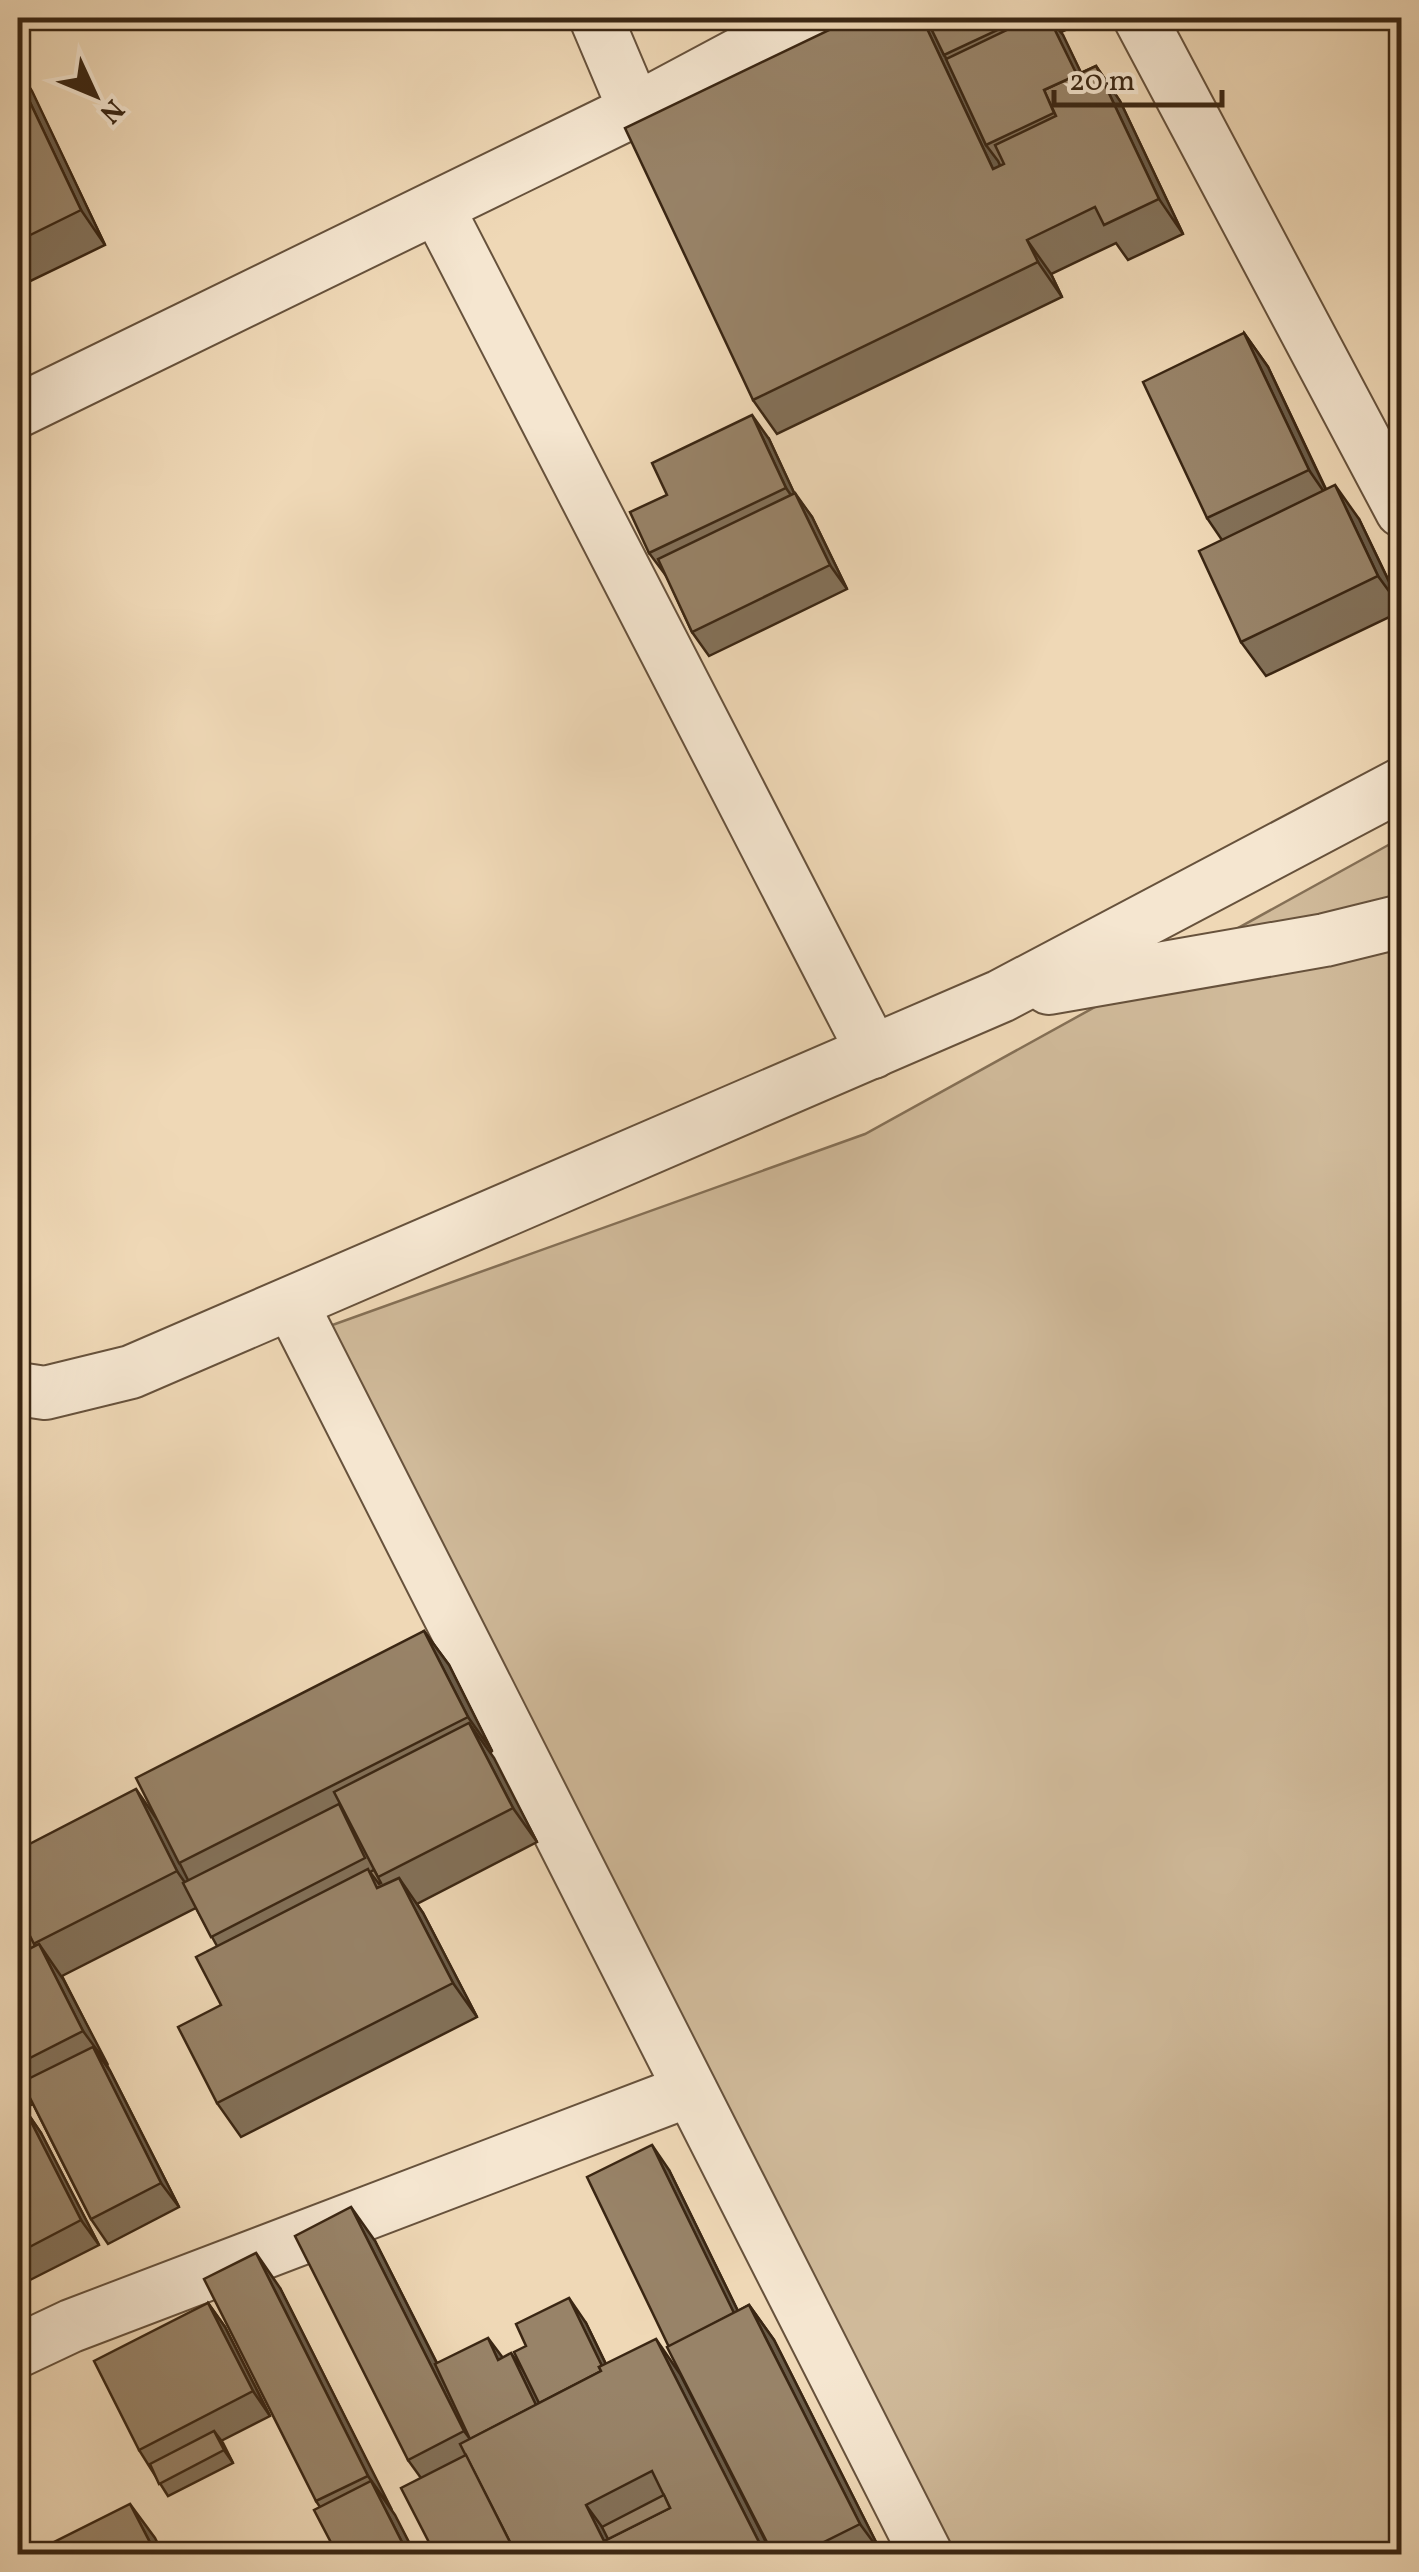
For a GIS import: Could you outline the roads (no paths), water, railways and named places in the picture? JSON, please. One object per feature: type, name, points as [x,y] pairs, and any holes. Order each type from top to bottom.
[{"type":"street","points":[[596,18],[635,110]]},
{"type":"street","points":[[18,411],[635,110],[807,18]]},
{"type":"street","points":[[1140,18],[1402,510]]},
{"type":"street","points":[[436,207],[873,1052]]},
{"type":"street","points":[[18,1389],[44,1392],[132,1372],[873,1052],[1000,996],[1402,784]]},
{"type":"street","points":[[1000,996],[1325,940],[1402,921]]},
{"type":"street","points":[[292,1305],[926,2554]]},
{"type":"street","points":[[18,2351],[71,2326],[690,2090]]}]
